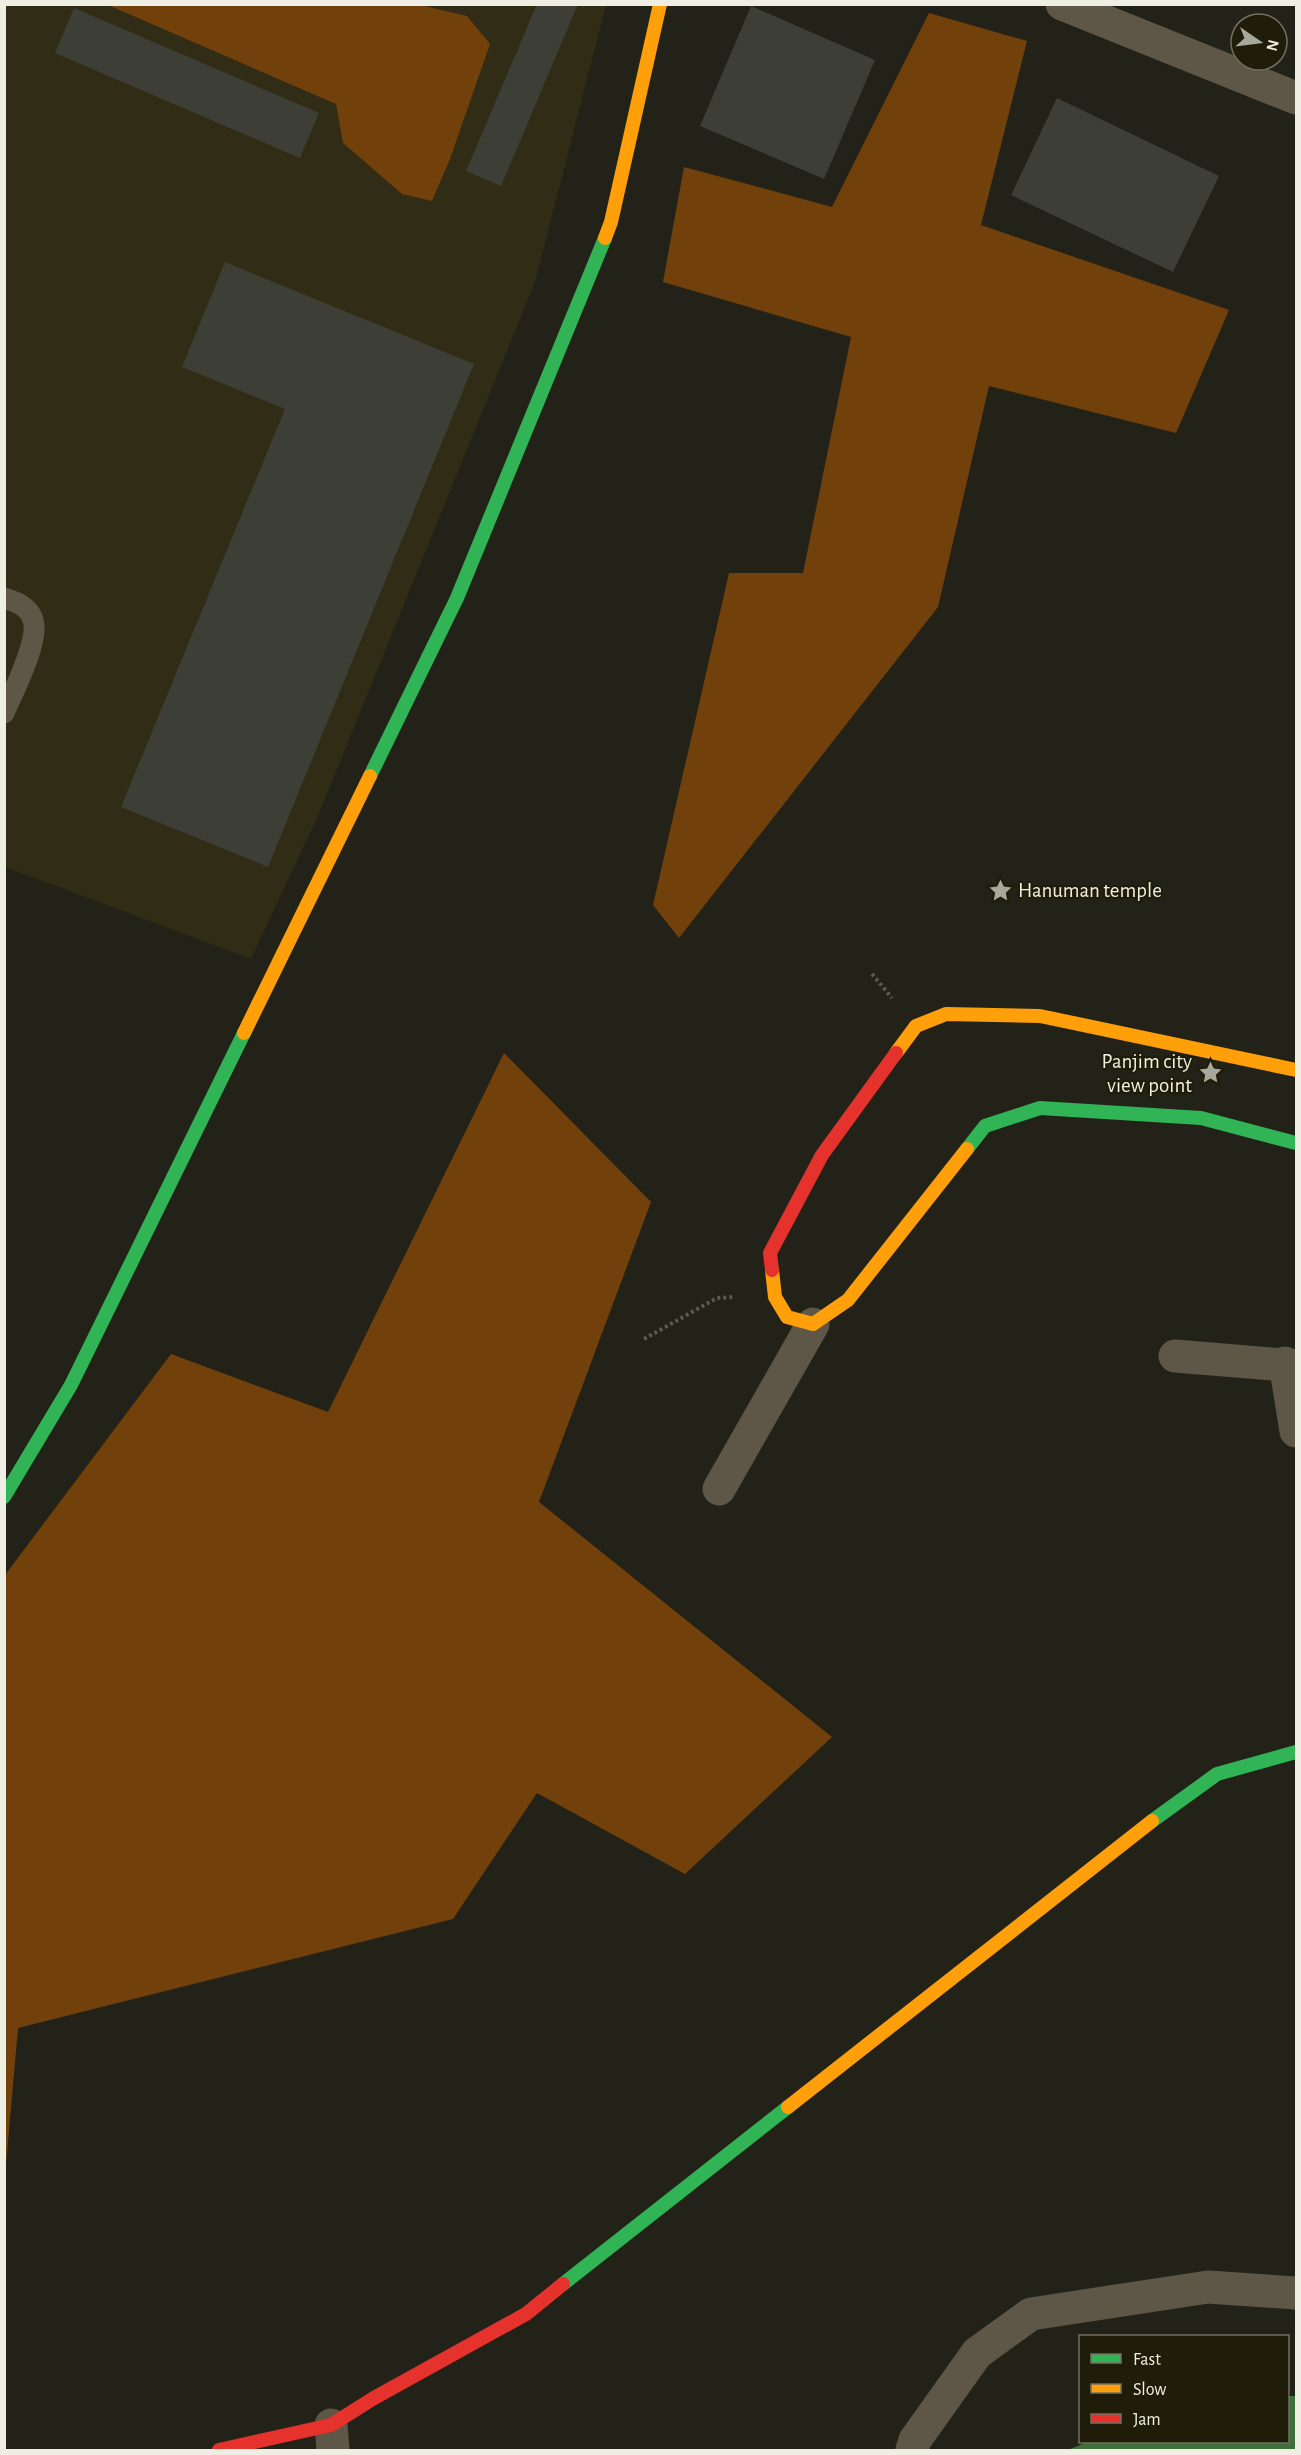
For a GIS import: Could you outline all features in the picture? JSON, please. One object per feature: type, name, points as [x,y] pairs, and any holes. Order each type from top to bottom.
[{"type":"street","points":[[4,1497],[71,1385],[457,598],[611,222],[660,4]]},
{"type":"street","points":[[1062,4],[1296,98]]},
{"type":"street","points":[[813,1324],[787,1317],[775,1297],[770,1253],[822,1155],[916,1026],[946,1014],[1040,1016],[1282,1069],[1296,1070]]},
{"type":"street","points":[[719,1489],[813,1324],[848,1300],[985,1126],[1040,1108],[1201,1118],[1296,1143]]},
{"type":"street","points":[[1175,1356],[1291,1365],[1296,1431]]},
{"type":"street","points":[[219,2451],[332,2438],[374,2398],[526,2314],[1119,1847],[1217,1774],[1296,1752]]},
{"type":"street","points":[[912,2451],[915,2440],[977,2353],[1031,2314],[1208,2287],[1296,2293]]},
{"type":"lane","points":[[4,598],[24,606],[33,619],[34,636],[4,713]]},
{"type":"path","points":[[644,1339],[717,1298],[775,1297]]},
{"type":"shaded area","points":[[5,5],[606,5],[535,282],[318,816],[251,959],[5,867]]},
{"type":"shaded area","points":[[108,5],[420,5],[467,16],[490,44],[450,159],[432,201],[402,194],[343,143],[336,104]]},
{"type":"shaded area","points":[[929,13],[1027,41],[981,225],[1229,310],[1176,433],[989,386],[938,607],[679,938],[653,905],[729,573],[803,573],[851,337],[663,282],[684,167],[832,207]]},
{"type":"shaded area","points":[[504,1053],[651,1202],[539,1502],[832,1737],[685,1874],[537,1793],[453,1919],[18,2028],[5,2176],[5,1575],[171,1354],[328,1412]]},
{"type":"shaded area","points":[[1289,2396],[1296,2396],[1296,2450],[1068,2450],[1085,2443],[1289,2443]]},
{"type":"building","points":[[537,4],[578,4],[501,186],[466,171]]},
{"type":"building","points":[[751,6],[875,60],[824,179],[700,126]]},
{"type":"building","points":[[74,8],[319,113],[300,158],[55,53]]},
{"type":"building","points":[[1057,98],[1219,176],[1173,272],[1011,195]]},
{"type":"building","points":[[225,262],[474,364],[268,867],[121,807],[285,409],[182,367]]},
{"type":"traffic: fast","points":[[370,776],[457,598],[605,238]]},
{"type":"traffic: fast","points":[[4,1497],[71,1385],[244,1033]]},
{"type":"traffic: fast","points":[[967,1149],[985,1126],[1040,1108],[1201,1118],[1296,1143]]},
{"type":"traffic: fast","points":[[1152,1821],[1217,1774],[1296,1752]]},
{"type":"traffic: fast","points":[[563,2284],[788,2107]]},
{"type":"traffic: slow","points":[[605,238],[611,222],[660,4]]},
{"type":"traffic: slow","points":[[244,1033],[370,776]]},
{"type":"traffic: slow","points":[[896,1053],[916,1026],[946,1014],[1040,1016],[1296,1070]]},
{"type":"traffic: slow","points":[[772,1270],[775,1297],[787,1317],[813,1324],[848,1300],[967,1149]]},
{"type":"traffic: slow","points":[[788,2107],[1152,1821]]},
{"type":"traffic: jam","points":[[772,1270],[770,1253],[822,1155],[896,1053]]},
{"type":"traffic: jam","points":[[219,2450],[331,2425],[374,2398],[526,2314],[563,2284]]},
{"type":"place","name":"Hanuman temple","points":[[1000,890]]},
{"type":"place","name":"Panjim city view point","points":[[1210,1073]]}]
